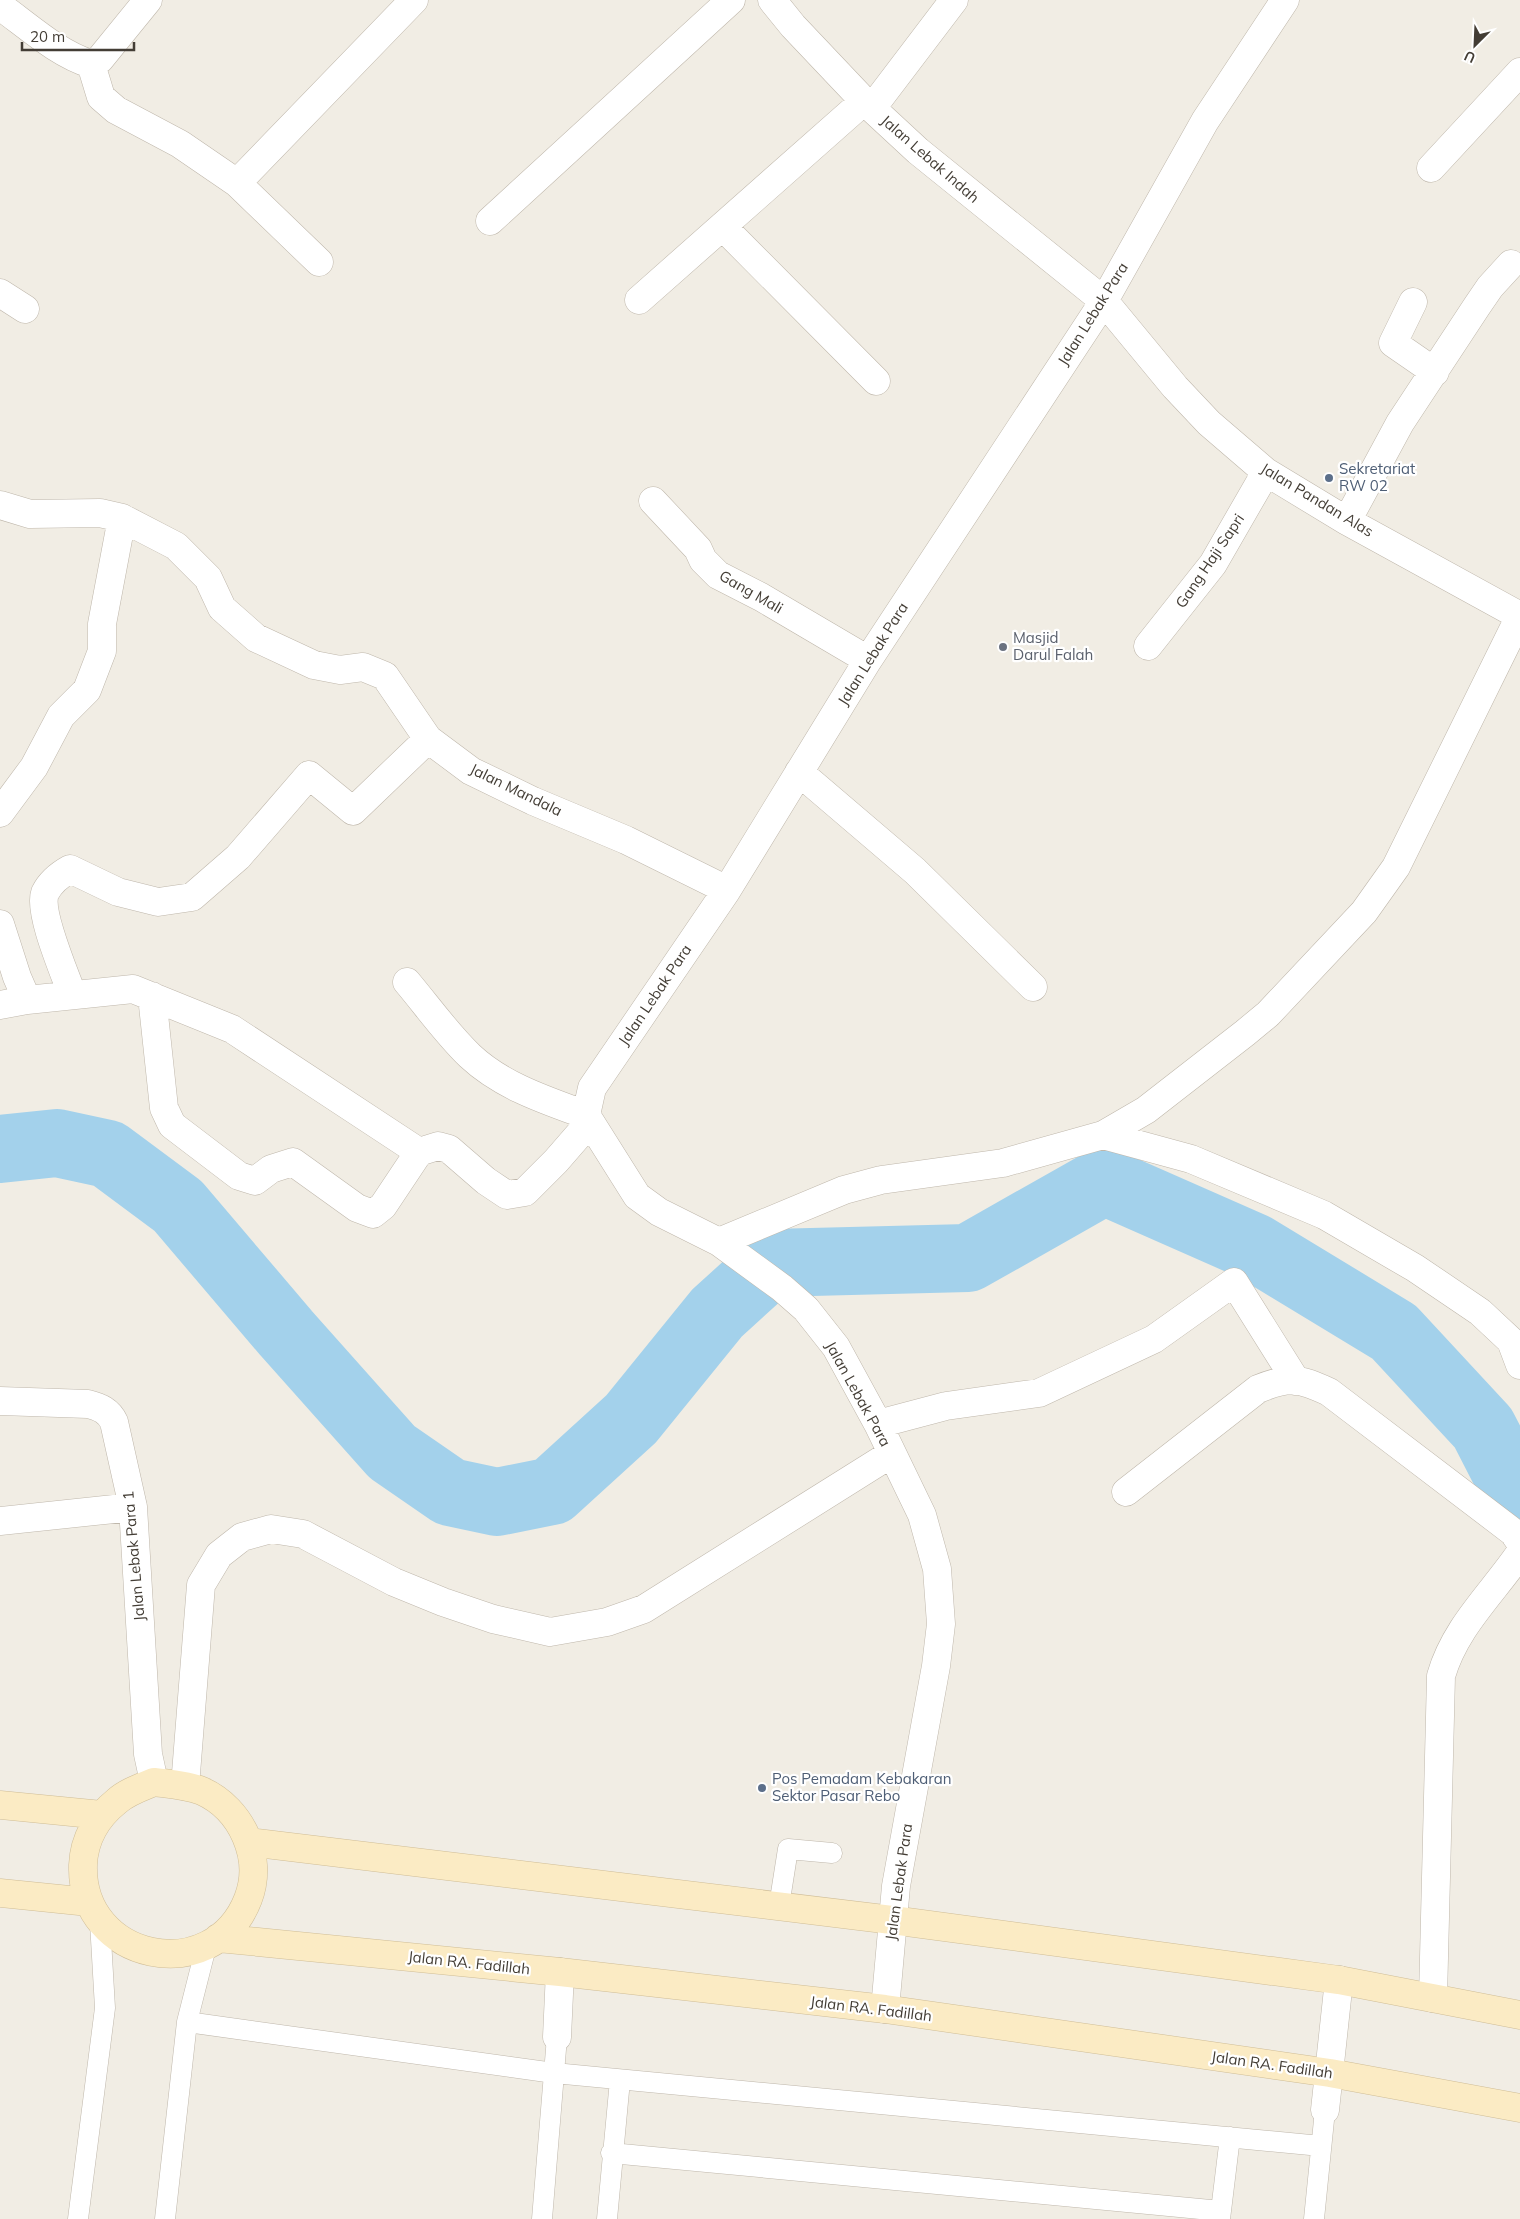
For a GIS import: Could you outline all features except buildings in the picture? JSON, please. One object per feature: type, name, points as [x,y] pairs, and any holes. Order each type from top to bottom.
[{"type":"main road","points":[[154,1782],[186,1786],[202,1792],[231,1812],[249,1842],[253,1868],[250,1895],[237,1920],[212,1942],[183,1954],[160,1954],[145,1951],[117,1938],[94,1912],[82,1880],[83,1856],[90,1834],[102,1815],[119,1799],[154,1782]]},
{"type":"main road","points":[[0,1805],[102,1815]]},
{"type":"main road","points":[[249,1842],[892,1920],[1339,1980],[1520,2015]]},
{"type":"main road","points":[[0,1892],[94,1912]]},
{"type":"main road","name":"Jalan RA. Fadillah","points":[[212,1942],[560,1972],[885,2010],[1330,2073],[1520,2108]]},
{"type":"street","points":[[0,6],[78,60],[91,64],[100,59],[148,0]]},
{"type":"street","points":[[237,183],[414,0]]},
{"type":"street","points":[[490,221],[731,0]]},
{"type":"street","name":"Jalan Lebak Indah","points":[[772,0],[793,26],[868,104],[918,151],[1104,301]]},
{"type":"street","points":[[640,300],[868,104],[954,0]]},
{"type":"street","name":"Jalan Lebak Para","points":[[885,2010],[896,1886],[936,1666],[941,1624],[937,1569],[922,1515],[878,1424],[836,1347],[806,1310],[750,1263],[719,1242],[659,1212],[637,1196],[588,1119],[592,1088],[727,890],[868,660],[1104,301],[1205,121],[1285,0]]},
{"type":"street","points":[[91,64],[101,97],[116,110],[180,144],[237,183],[318,262]]},
{"type":"street","points":[[1430,168],[1520,72]]},
{"type":"street","points":[[724,228],[876,381]]},
{"type":"street","points":[[1347,521],[1400,423],[1490,287],[1511,264]]},
{"type":"street","points":[[0,293],[25,309]]},
{"type":"street","name":"Jalan Pandan Alas","points":[[1104,301],[1174,387],[1209,423],[1266,472],[1347,521],[1520,616]]},
{"type":"street","points":[[1413,302],[1393,343],[1435,372]]},
{"type":"street","name":"Gang Haji Sapri","points":[[1148,646],[1213,564],[1266,472]]},
{"type":"street","name":"Gang Mali","points":[[653,501],[698,549],[703,560],[718,575],[761,597],[868,660]]},
{"type":"street","name":"Jalan Mandala","points":[[0,505],[30,514],[100,513],[122,518],[176,546],[208,578],[222,608],[256,638],[314,665],[340,670],[363,667],[385,676],[428,739],[471,770],[533,801],[626,840],[727,890]]},
{"type":"street","points":[[0,813],[34,767],[61,716],[87,690],[102,651],[102,624],[122,518]]},
{"type":"street","points":[[719,1242],[766,1220],[844,1190],[881,1180],[1003,1163],[1103,1135],[1146,1110],[1245,1033],[1268,1014],[1364,912],[1396,867],[1520,616]]},
{"type":"street","points":[[72,994],[50,932],[44,906],[45,894],[61,873],[70,869],[118,892],[158,902],[192,897],[238,857],[309,775],[353,811],[428,739]]},
{"type":"street","points":[[800,772],[914,871],[1034,988]]},
{"type":"street","points":[[0,924],[17,977],[28,1000]]},
{"type":"street","points":[[152,996],[164,1108],[172,1125],[239,1176],[255,1181],[271,1170],[293,1162],[357,1208],[373,1214],[383,1206],[419,1152],[438,1146],[450,1149],[486,1181],[507,1195],[525,1192],[556,1162],[588,1119],[543,1100],[490,1072],[470,1055],[407,982]]},
{"type":"street","points":[[0,1005],[72,994],[133,989],[232,1029],[419,1152]]},
{"type":"street","points":[[1103,1135],[1191,1159],[1324,1215],[1451,1292],[1480,1312],[1517,1346]]},
{"type":"street","points":[[878,1424],[946,1406],[1039,1393],[1154,1339],[1234,1282],[1296,1382]]},
{"type":"street","points":[[1126,1492],[1258,1389],[1282,1380],[1306,1382],[1329,1392],[1514,1532],[1520,1542]]},
{"type":"street","name":"Jalan Lebak Para 1","points":[[0,1401],[88,1404],[106,1412],[114,1422],[133,1507],[148,1754],[154,1782]]},
{"type":"street","points":[[186,1786],[201,1585],[219,1554],[242,1537],[271,1529],[303,1534],[394,1582],[493,1619],[550,1632],[607,1622],[644,1609],[891,1454]]},
{"type":"street","points":[[0,1521],[133,1507]]},
{"type":"street","points":[[1433,1998],[1441,1676],[1446,1659],[1463,1627],[1520,1553]]},
{"type":"street","points":[[557,2037],[560,1972]]},
{"type":"street","points":[[1325,2110],[1339,1980]]},
{"type":"lane","points":[[779,1906],[788,1849],[832,1853]]},
{"type":"lane","points":[[78,2219],[105,2008],[94,1912]]},
{"type":"lane","points":[[165,2219],[188,2022],[212,1942]]},
{"type":"lane","points":[[188,2022],[554,2073],[1321,2146]]},
{"type":"lane","points":[[542,2219],[557,2037]]},
{"type":"lane","points":[[607,2219],[620,2080]]},
{"type":"lane","points":[[1314,2219],[1325,2110]]},
{"type":"lane","points":[[612,2153],[1220,2215],[1230,2137]]},
{"type":"waterway","points":[[0,1149],[57,1143],[108,1154],[178,1206],[286,1333],[392,1452],[450,1492],[497,1502],[552,1491],[631,1419],[717,1313],[772,1263],[968,1258],[1104,1181],[1254,1247],[1394,1332],[1483,1428],[1520,1500]]},
{"type":"place","name":"Sekretariat RW 02","points":[[1329,478]]},
{"type":"place","name":"Masjid Darul Falah","points":[[1003,647]]},
{"type":"place","name":"Pos Pemadam Kebakaran Sektor Pasar Rebo","points":[[762,1788]]}]
